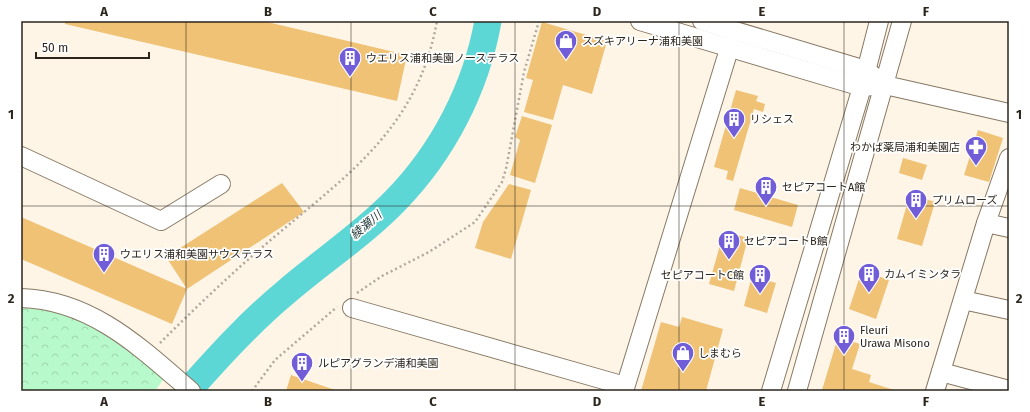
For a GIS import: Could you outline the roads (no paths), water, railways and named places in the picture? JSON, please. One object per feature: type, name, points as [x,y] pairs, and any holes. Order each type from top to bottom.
[{"type":"street","points":[[640,21],[730,46],[864,78]]},
{"type":"street","points":[[702,21],[885,85],[1009,113]]},
{"type":"street","points":[[771,391],[864,78],[879,21]]},
{"type":"street","points":[[797,391],[902,21]]},
{"type":"street","points":[[350,301],[624,388],[730,46]]},
{"type":"street","points":[[21,156],[161,220],[221,184]]},
{"type":"street","points":[[936,391],[986,223],[1009,158]]},
{"type":"street","points":[[986,223],[1009,228]]},
{"type":"street","points":[[21,298],[58,303],[81,310],[106,323],[152,357],[191,391]]},
{"type":"street","points":[[963,300],[1009,310]]},
{"type":"street","points":[[941,372],[1009,390]]},
{"type":"waterway","name":"綾瀬川","points":[[188,391],[247,327],[273,303],[356,237],[395,201],[412,182],[428,162],[455,118],[475,70],[483,46],[488,21]]},
{"type":"place","name":"スズキアリーナ浦和美園","points":[[566,60]]},
{"type":"place","name":"ウエリス浦和美園ノーステラス","points":[[350,78]]},
{"type":"place","name":"リシェス","points":[[734,138]]},
{"type":"place","name":"わかば薬局浦和美園店","points":[[976,166]]},
{"type":"place","name":"セピアコートA館","points":[[766,206]]},
{"type":"place","name":"プリムローズ","points":[[916,220]]},
{"type":"place","name":"セピアコートB館","points":[[729,260]]},
{"type":"place","name":"ウエリス浦和美園サウステラス","points":[[104,274]]},
{"type":"place","name":"セピアコートC館","points":[[760,294]]},
{"type":"place","name":"カムイミンタラ","points":[[869,294]]},
{"type":"place","name":"Fleuri Urawa Misono","points":[[844,356]]},
{"type":"place","name":"しまむら","points":[[683,372]]},
{"type":"place","name":"ルピアグランデ浦和美園","points":[[302,382]]}]
